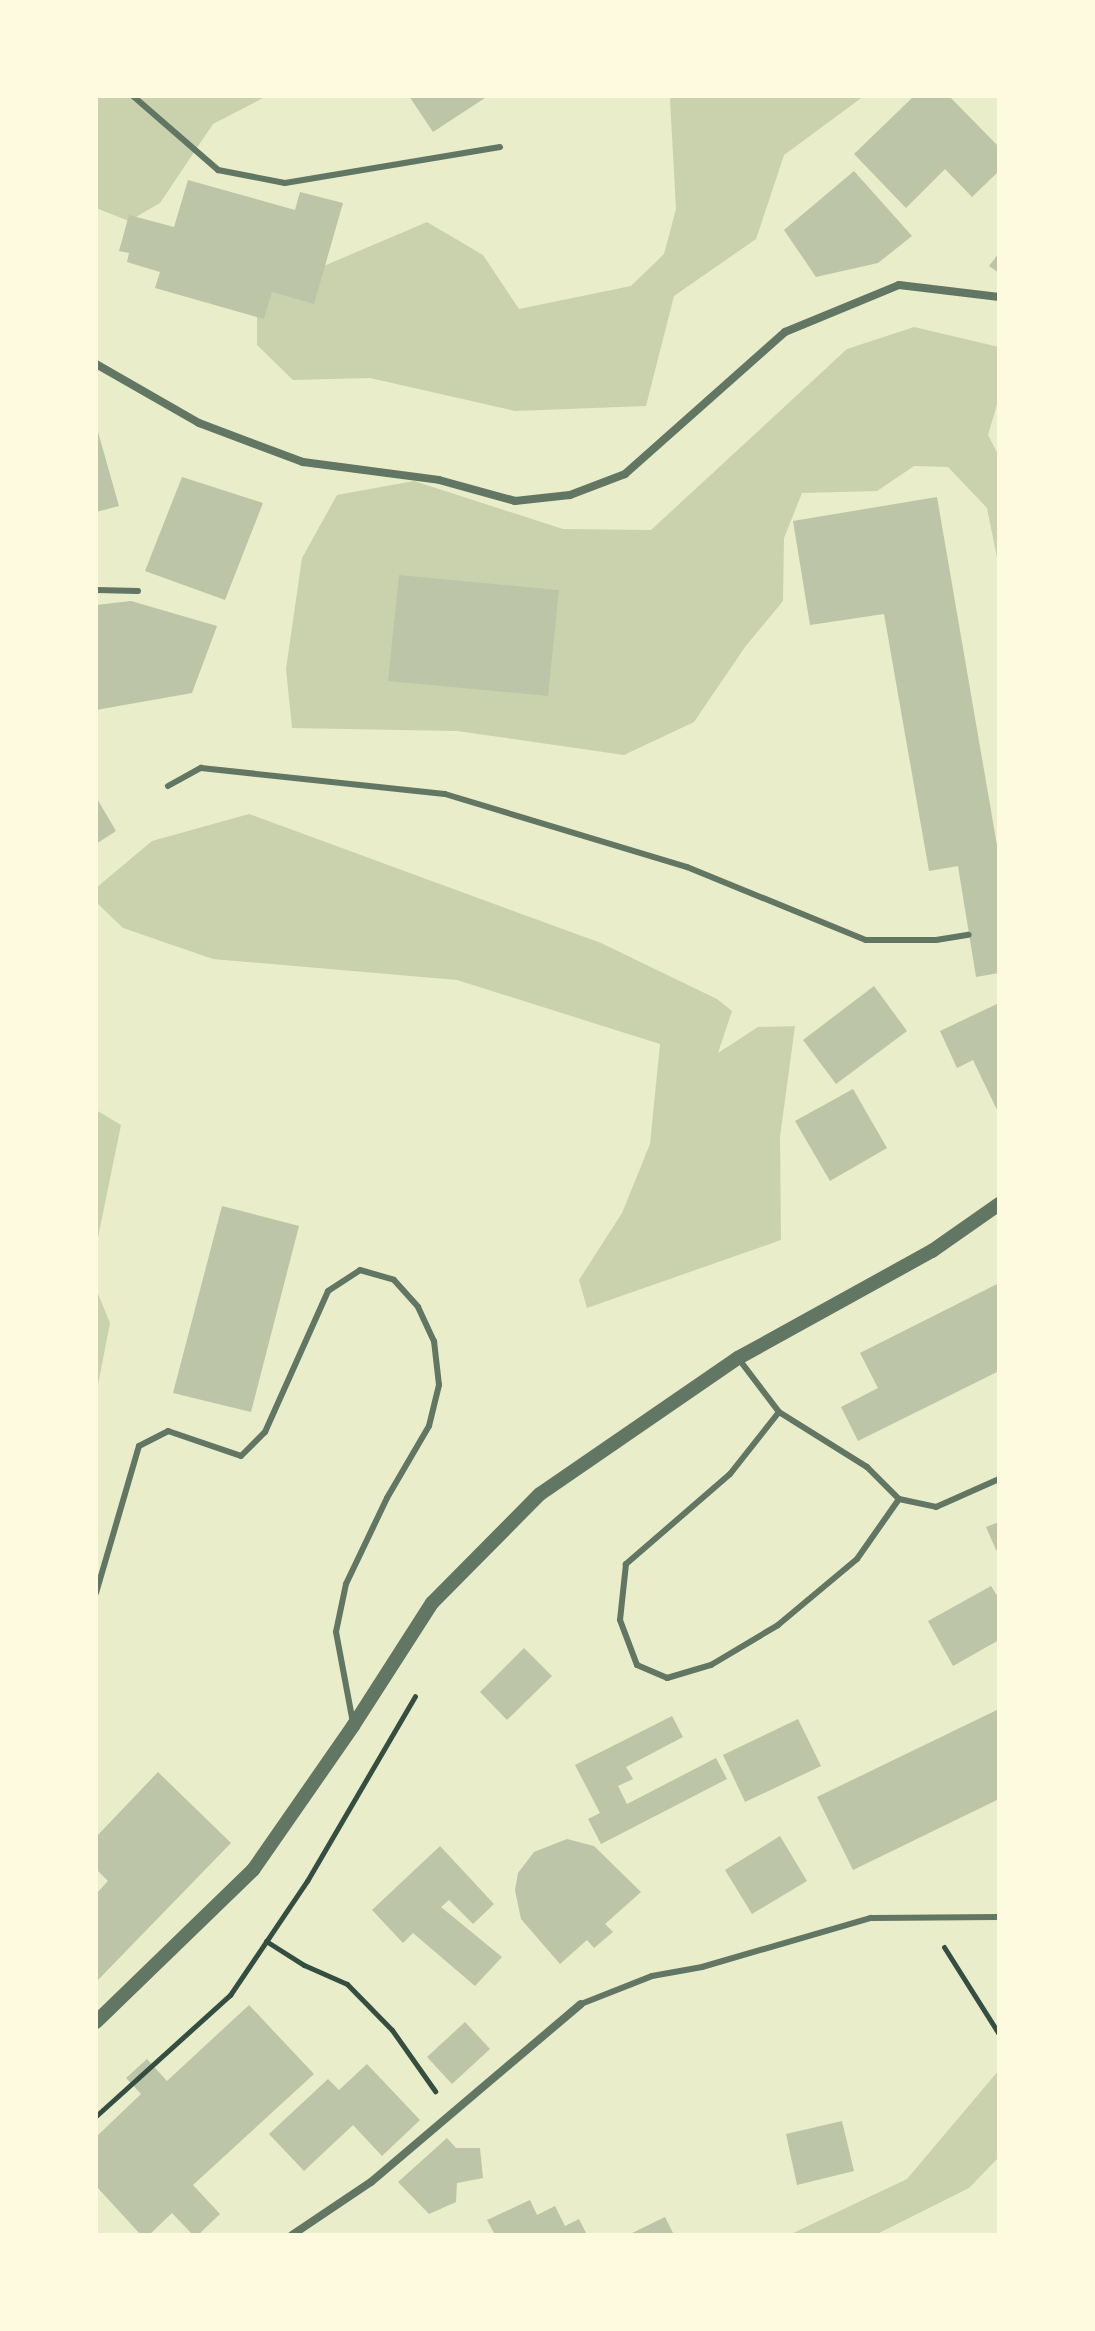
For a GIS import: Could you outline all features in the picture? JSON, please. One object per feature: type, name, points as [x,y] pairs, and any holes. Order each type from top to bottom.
[{"type":"street","points":[[96,364],[199,423],[303,462],[439,480],[515,501],[570,495],[625,474],[785,332],[799,326],[899,285],[999,297]]},
{"type":"street","points":[[96,2022],[253,1870],[353,1726],[432,1603],[540,1494],[738,1358],[932,1251],[999,1204]]},
{"type":"street","points":[[292,2235],[371,2182],[581,2004]]},
{"type":"lane","points":[[133,96],[218,170],[285,183],[500,147]]},
{"type":"lane","points":[[96,590],[138,591]]},
{"type":"lane","points":[[168,786],[201,768],[445,794],[687,867],[866,940],[936,940],[969,935]]},
{"type":"lane","points":[[96,1593],[139,1446],[168,1431],[241,1456],[265,1432],[328,1291],[360,1270],[394,1280],[418,1307],[434,1341],[439,1385],[429,1426],[387,1498],[346,1584],[336,1632],[353,1726]]},
{"type":"lane","points":[[738,1358],[779,1412],[867,1467],[899,1499],[936,1507],[999,1479]]},
{"type":"lane","points":[[779,1412],[730,1474],[626,1564],[620,1620],[637,1665],[667,1678],[711,1665],[778,1625],[857,1559],[899,1499]]},
{"type":"lane","points":[[581,2004],[652,1976],[702,1967],[871,1918],[999,1917]]},
{"type":"path","points":[[96,2116],[230,1995],[307,1881],[416,1695]]},
{"type":"path","points":[[928,1918],[958,1974],[999,2034]]},
{"type":"path","points":[[266,1941],[304,1965],[347,1984],[392,2030],[452,2114]]},
{"type":"green space","points":[[96,96],[267,96],[213,124],[160,203],[129,221],[96,208]]},
{"type":"green space","points":[[674,96],[864,96],[784,155],[756,239],[674,296],[646,406],[515,411],[370,378],[293,380],[257,345],[257,307],[279,285],[427,222],[483,255],[519,309],[631,286],[664,254],[676,209],[670,99]]},
{"type":"green space","points":[[914,327],[999,347],[999,398],[988,435],[999,456],[999,568],[987,508],[948,467],[914,466],[877,491],[802,493],[784,538],[783,601],[745,647],[694,722],[624,755],[457,731],[292,728],[286,669],[302,558],[337,495],[414,481],[563,529],[651,530],[847,349]]},
{"type":"green space","points":[[249,814],[601,943],[717,999],[732,1011],[718,1053],[758,1027],[795,1026],[780,1137],[781,1240],[587,1308],[579,1280],[622,1213],[650,1144],[660,1044],[457,980],[213,959],[123,928],[96,902],[96,888],[152,841]]},
{"type":"green space","points":[[96,1110],[121,1125],[96,1247]]},
{"type":"green space","points":[[96,1289],[110,1323],[96,1395]]},
{"type":"green space","points":[[999,2070],[999,2157],[969,2188],[875,2235],[789,2235],[907,2179]]},
{"type":"building","points":[[409,96],[488,96],[433,132]]},
{"type":"building","points":[[914,96],[949,96],[999,147],[999,171],[972,197],[945,169],[906,208],[854,154]]},
{"type":"building","points":[[854,171],[912,236],[878,263],[816,277],[784,230]]},
{"type":"building","points":[[188,180],[295,210],[300,192],[343,203],[314,304],[272,292],[264,319],[155,288],[160,272],[127,262],[129,253],[119,251],[129,215],[174,227]]},
{"type":"building","points":[[999,253],[999,273],[989,266]]},
{"type":"building","points":[[96,425],[119,506],[96,512]]},
{"type":"building","points":[[182,477],[263,503],[225,600],[145,571]]},
{"type":"building","points":[[937,497],[999,857],[999,973],[976,977],[958,866],[929,871],[884,614],[810,625],[793,521]]},
{"type":"building","points":[[399,575],[559,590],[548,696],[388,681]]},
{"type":"building","points":[[131,601],[217,626],[192,693],[96,710],[96,605]]},
{"type":"building","points":[[96,797],[116,831],[96,844]]},
{"type":"building","points":[[874,986],[907,1031],[836,1084],[803,1040]]},
{"type":"building","points":[[999,1003],[999,1114],[973,1060],[957,1068],[940,1031]]},
{"type":"building","points":[[853,1089],[887,1148],[830,1181],[795,1121]]},
{"type":"building","points":[[222,1206],[299,1226],[251,1412],[173,1393]]},
{"type":"building","points":[[999,1283],[999,1371],[858,1441],[841,1407],[878,1388],[860,1353]]},
{"type":"building","points":[[999,1522],[999,1549],[996,1550],[986,1527]]},
{"type":"building","points":[[991,1586],[999,1599],[999,1640],[953,1666],[928,1621]]},
{"type":"building","points":[[524,1648],[552,1676],[507,1720],[480,1692]]},
{"type":"building","points":[[999,1709],[999,1799],[853,1870],[817,1797]]},
{"type":"building","points":[[672,1716],[683,1737],[626,1767],[633,1779],[618,1786],[627,1804],[716,1758],[727,1779],[601,1844],[588,1819],[600,1813],[575,1765]]},
{"type":"building","points":[[798,1719],[821,1766],[745,1802],[723,1755]]},
{"type":"building","points":[[158,1772],[231,1843],[96,1982],[96,1894],[108,1881],[96,1869],[96,1837]]},
{"type":"building","points":[[780,1836],[807,1881],[752,1914],[725,1870]]},
{"type":"building","points":[[567,1839],[594,1846],[641,1892],[605,1924],[613,1932],[594,1948],[587,1940],[560,1964],[521,1919],[515,1890],[518,1873],[534,1852]]},
{"type":"building","points":[[440,1846],[494,1904],[473,1924],[449,1900],[441,1907],[502,1957],[475,1986],[413,1933],[403,1943],[372,1910]]},
{"type":"building","points":[[249,2005],[314,2074],[193,2185],[220,2214],[198,2235],[193,2235],[172,2213],[149,2235],[141,2235],[96,2186],[96,2137],[141,2094],[126,2078],[147,2059],[167,2081]]},
{"type":"building","points":[[465,2022],[490,2049],[452,2084],[427,2057]]},
{"type":"building","points":[[367,2064],[420,2120],[382,2156],[353,2125],[304,2171],[269,2134],[328,2079],[339,2090]]},
{"type":"building","points":[[842,2121],[854,2171],[797,2185],[786,2134]]},
{"type":"building","points":[[447,2138],[456,2148],[480,2148],[483,2178],[457,2183],[456,2202],[429,2214],[398,2182]]},
{"type":"building","points":[[530,2200],[537,2215],[555,2206],[565,2226],[579,2219],[587,2235],[495,2235],[487,2220]]},
{"type":"building","points":[[665,2217],[674,2235],[628,2235]]}]
